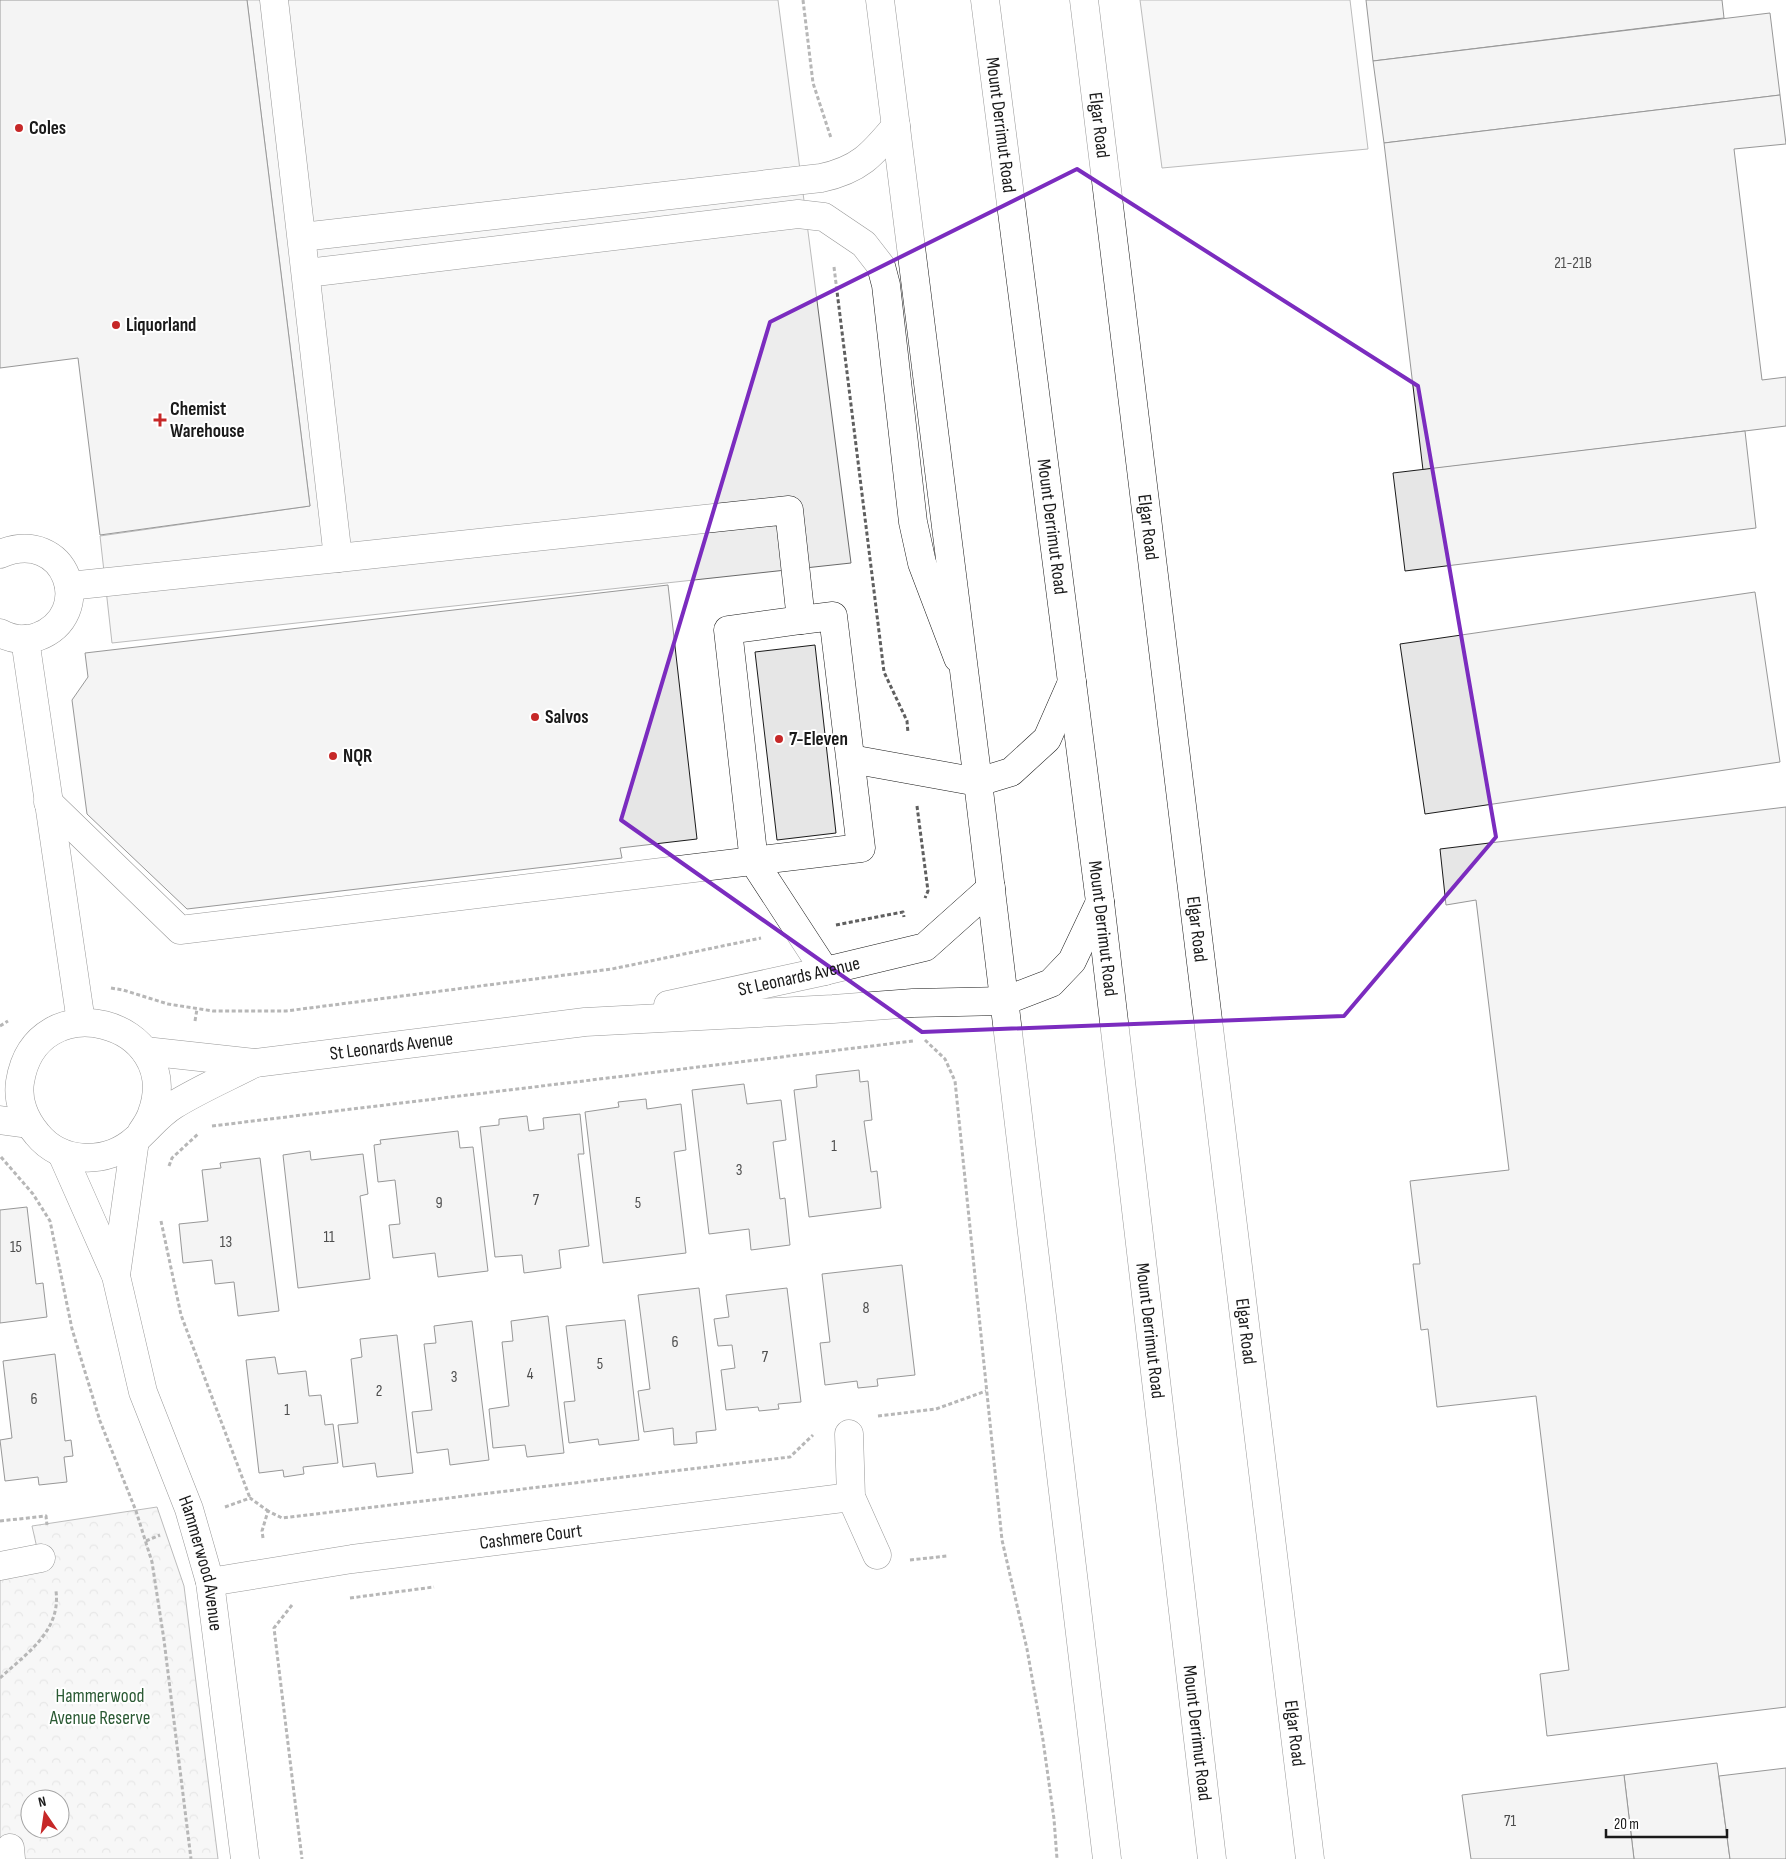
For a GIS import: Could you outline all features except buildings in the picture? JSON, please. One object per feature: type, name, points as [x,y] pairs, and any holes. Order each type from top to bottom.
[{"type":"street","points":[[274,0],[307,273],[338,558]]},
{"type":"street","points":[[872,0],[886,50]]},
{"type":"street","points":[[880,0],[991,888],[1107,1859]]},
{"type":"street","name":"Mount Derrimut Road","points":[[985,0],[1100,902],[1212,1859]]},
{"type":"street","name":"Elgar Road","points":[[1084,0],[1310,1859]]},
{"type":"street","points":[[302,237],[821,178],[852,169],[877,149],[896,126]]},
{"type":"street","points":[[307,273],[798,214],[824,216],[864,244],[880,266],[886,285],[913,522],[922,563],[964,676]]},
{"type":"street","points":[[69,586],[789,510],[801,620]]},
{"type":"street","points":[[0,554],[13,549],[41,550],[54,558],[63,569],[69,586],[66,610],[59,623],[48,633],[12,636],[48,802],[82,1022]]},
{"type":"street","points":[[48,802],[180,930],[754,862],[861,848],[833,616],[728,630],[754,862],[826,971]]},
{"type":"street","points":[[851,759],[978,782],[1011,772],[1047,739],[1072,682]]},
{"type":"street","name":"St Leonards Avenue","points":[[585,1022],[826,971],[925,947],[991,888]]},
{"type":"street","name":"St Leonards Avenue","points":[[145,1051],[255,1063],[585,1022],[833,1010],[913,1003],[1004,1000],[1051,983],[1072,961],[1100,902]]},
{"type":"street","points":[[92,1021],[112,1026],[130,1036],[145,1051],[154,1071],[157,1093],[152,1114],[138,1137],[119,1152],[100,1157],[81,1158],[62,1154],[42,1142],[28,1124],[20,1097],[20,1084],[25,1063],[36,1045],[52,1032],[71,1023],[82,1022],[92,1021]]},
{"type":"street","points":[[0,1075],[25,1063]]},
{"type":"street","name":"St Leonards Avenue","points":[[138,1137],[172,1106],[255,1063]]},
{"type":"street","points":[[0,1120],[28,1124]]},
{"type":"street","name":"Hammerwood Avenue","points":[[116,1276],[138,1137]]},
{"type":"street","name":"Hammerwood Avenue","points":[[62,1154],[116,1276],[143,1392],[189,1509],[210,1582],[245,1859]]},
{"type":"street","points":[[849,1434],[851,1497],[890,1558]]},
{"type":"street","name":"Cashmere Court","points":[[210,1582],[352,1559],[851,1497]]},
{"type":"street","points":[[0,1566],[41,1558]]},
{"type":"path","points":[[803,0],[813,82],[834,148],[852,169]]},
{"type":"path","points":[[844,229],[834,262],[884,672],[907,721],[928,891],[924,900]]},
{"type":"path","points":[[76,990],[92,985],[124,990],[168,1004],[213,1011],[286,1011],[612,969],[732,943],[911,910]]},
{"type":"path","points":[[903,912],[910,950]]},
{"type":"path","points":[[913,1003],[909,1027],[945,1059],[955,1080],[1002,1540],[1027,1649],[1054,1820],[1057,1859]]},
{"type":"path","points":[[192,1056],[197,1009]]},
{"type":"path","points":[[0,1026],[16,1016]]},
{"type":"path","points":[[166,1174],[172,1158],[207,1126],[925,1040]]},
{"type":"path","points":[[196,1093],[207,1126]]},
{"type":"path","points":[[0,1156],[33,1194],[50,1221],[72,1329],[100,1421],[136,1512],[152,1562],[164,1640],[191,1859]]},
{"type":"path","points":[[160,1215],[181,1315],[250,1498]]},
{"type":"path","points":[[872,1416],[936,1409],[986,1391]]},
{"type":"path","points":[[283,1617],[267,1573],[262,1531],[268,1512],[282,1518],[790,1457],[814,1433]]},
{"type":"path","points":[[890,1558],[947,1556]]},
{"type":"path","points":[[341,1599],[440,1586]]},
{"type":"path","points":[[302,1604],[292,1605],[274,1628],[302,1859]]},
{"type":"highlighted area","points":[[1077,169],[1418,386],[1496,837],[1344,1016],[922,1032],[621,820],[770,322]]},
{"type":"shaded area","points":[[247,0],[778,0],[851,563],[112,643],[100,536],[310,506]]},
{"type":"shaded area","points":[[1140,0],[1350,0],[1368,149],[1162,168]]},
{"type":"green space","name":"Hammerwood Avenue Reserve","points":[[157,1507],[184,1586],[218,1859],[0,1859],[0,1576],[42,1570],[32,1526]]},
{"type":"place","name":"Coles","points":[[19,128]]},
{"type":"place","name":"Liquorland","points":[[116,325]]},
{"type":"place","name":"Chemist Warehouse","points":[[160,420]]},
{"type":"place","name":"Salvos","points":[[535,717]]},
{"type":"place","name":"7-Eleven","points":[[779,739]]},
{"type":"place","name":"NQR","points":[[333,756]]}]
